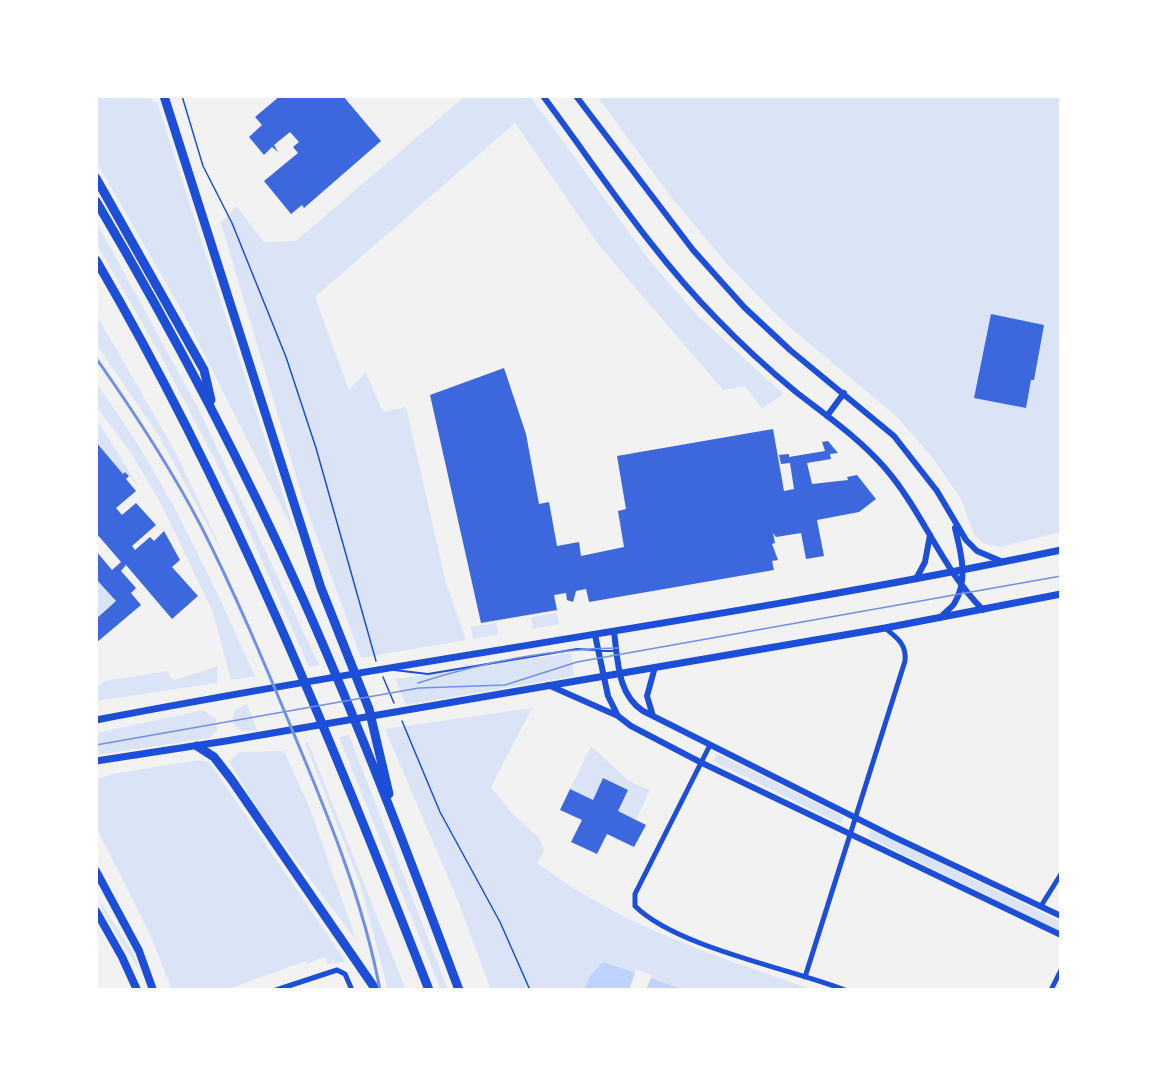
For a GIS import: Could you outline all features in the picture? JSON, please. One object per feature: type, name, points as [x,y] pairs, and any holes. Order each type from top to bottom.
[{"type":"highway","points":[[164,96],[321,588],[369,709],[395,820]]},
{"type":"highway","points":[[96,178],[204,370],[213,411]]},
{"type":"highway","points":[[96,201],[150,294],[213,411],[303,599],[395,820],[459,990]]},
{"type":"highway","points":[[96,260],[212,479],[276,617],[342,771],[429,990]]},
{"type":"highway","points":[[196,746],[220,765],[364,968],[376,990]]},
{"type":"main road","points":[[96,720],[951,573],[1061,550]]},
{"type":"main road","points":[[96,761],[196,746],[940,618],[1061,594]]},
{"type":"main road","points":[[96,871],[139,951],[153,990]]},
{"type":"main road","points":[[96,911],[122,957],[137,990]]},
{"type":"street","points":[[543,96],[649,240],[691,291],[745,347],[853,436],[885,468],[930,534],[961,588],[982,610]]},
{"type":"street","points":[[576,96],[693,250],[790,350],[871,415],[919,465],[953,522],[973,548],[1004,562]]},
{"type":"street","points":[[827,416],[844,393]]},
{"type":"street","points":[[940,618],[953,605],[961,588],[963,570],[953,522]]},
{"type":"street","points":[[916,579],[926,562],[930,534]]},
{"type":"street","points":[[806,977],[905,661],[900,640],[885,627]]},
{"type":"street","points":[[614,632],[620,673],[627,697],[637,707],[855,818],[1061,916]]},
{"type":"street","points":[[595,635],[608,696],[618,716]]},
{"type":"street","points":[[653,716],[646,696],[655,667]]},
{"type":"street","points":[[548,685],[618,716],[631,726],[700,762],[1061,935]]},
{"type":"street","points":[[710,745],[635,894],[635,906],[648,919],[681,934],[845,990]]},
{"type":"street","points":[[1041,906],[1061,874]]},
{"type":"street","points":[[276,990],[337,970],[345,974],[352,990]]},
{"type":"street","points":[[1051,990],[1061,970]]},
{"type":"lane","points":[[391,669],[405,673],[428,674],[577,649],[616,651]]},
{"type":"path","points":[[182,96],[203,165],[232,223],[286,357],[316,447],[377,663]]},
{"type":"path","points":[[382,674],[395,705]]},
{"type":"path","points":[[400,715],[440,812],[500,922],[530,990]]},
{"type":"shaded area","points":[[151,96],[153,103],[157,102],[296,536],[187,320],[96,161],[96,97]]},
{"type":"shaded area","points":[[465,96],[530,96],[649,260],[697,315],[783,394],[762,409],[745,386],[723,390],[598,244],[515,123],[315,297],[349,390],[366,372],[383,412],[406,407],[446,583],[466,640],[361,658],[301,493],[221,223],[236,206],[264,242],[296,241]]},
{"type":"shaded area","points":[[597,96],[1061,96],[1061,532],[1000,547],[984,544],[974,534],[960,497],[932,457],[896,416],[786,324],[727,264],[671,197]]},
{"type":"shaded area","points":[[96,221],[200,412],[319,665],[309,667],[232,493],[160,354],[96,243]]},
{"type":"shaded area","points":[[96,314],[175,451],[226,559],[159,436],[96,344]]},
{"type":"shaded area","points":[[96,383],[143,452],[164,488],[202,562],[255,676],[231,680],[213,612],[161,504],[131,453],[96,406]]},
{"type":"shaded area","points":[[99,423],[139,487],[126,472],[123,474],[96,442],[96,425]]},
{"type":"shaded area","points":[[96,579],[116,601],[96,619]]},
{"type":"shaded area","points":[[557,613],[559,624],[533,629],[531,617]]},
{"type":"shaded area","points":[[496,623],[498,634],[473,639],[471,627]]},
{"type":"shaded area","points":[[571,653],[574,676],[406,705],[395,679]]},
{"type":"shaded area","points":[[218,666],[217,683],[96,701],[96,688],[105,681],[168,671],[170,678],[175,680]]},
{"type":"shaded area","points":[[247,704],[257,730],[241,731],[232,721],[235,710]]},
{"type":"shaded area","points":[[532,708],[491,787],[511,812],[539,838],[544,851],[537,863],[570,886],[637,923],[705,952],[814,990],[491,990],[458,901],[385,729]]},
{"type":"shaded area","points":[[203,710],[216,719],[217,731],[209,738],[96,755],[96,733]]},
{"type":"shaded area","points":[[349,735],[448,990],[441,990],[339,737]]},
{"type":"shaded area","points":[[308,742],[406,990],[388,990],[361,886],[305,743]]},
{"type":"shaded area","points":[[591,746],[629,781],[650,790],[636,820],[618,811],[627,790],[603,778],[593,800],[570,789]]},
{"type":"shaded area","points":[[284,751],[311,811],[356,940],[255,806],[229,761],[240,752]]},
{"type":"shaded area","points":[[718,754],[843,816],[841,824],[713,761]]},
{"type":"shaded area","points":[[200,760],[210,763],[346,962],[328,964],[325,957],[307,964],[305,961],[226,990],[172,990],[149,932],[96,827],[96,780],[112,774]]},
{"type":"shaded area","points":[[871,829],[1061,922],[1061,932],[868,837]]},
{"type":"shaded area","points":[[96,895],[134,955],[141,973],[109,922]]},
{"type":"water","points":[[603,962],[685,990],[584,990],[590,976]]},
{"type":"pier","points":[[636,970],[652,975],[646,990],[629,990]]},
{"type":"building","points":[[280,96],[343,96],[381,141],[304,208],[302,205],[291,214],[264,181],[298,153],[293,147],[299,142],[290,132],[274,145],[278,152],[272,147],[264,155],[249,137],[262,125],[255,117]]},
{"type":"building","points":[[991,314],[1044,325],[1034,380],[1031,380],[1026,408],[974,398]]},
{"type":"building","points":[[504,368],[526,434],[539,504],[549,502],[557,546],[579,542],[581,556],[624,547],[618,511],[626,509],[617,456],[773,429],[784,491],[794,489],[790,463],[781,464],[779,455],[789,454],[789,457],[825,451],[822,442],[828,441],[838,453],[830,454],[831,459],[807,463],[812,484],[848,480],[847,477],[857,475],[876,499],[859,512],[817,520],[824,556],[806,559],[801,533],[776,537],[773,533],[775,543],[772,544],[778,560],[772,561],[774,570],[589,602],[586,589],[576,591],[573,602],[567,600],[566,593],[554,595],[557,610],[481,623],[430,395]]},
{"type":"building","points":[[96,442],[123,474],[125,472],[129,476],[126,479],[136,491],[116,508],[122,515],[136,503],[156,525],[132,546],[135,550],[150,537],[154,541],[164,531],[180,560],[172,567],[198,596],[172,619],[126,565],[121,571],[136,588],[131,593],[141,605],[96,643],[96,619],[116,601],[96,579],[96,551],[112,570],[121,562],[96,533]]},
{"type":"building","points":[[603,778],[628,790],[618,811],[646,825],[634,847],[607,834],[597,854],[571,842],[582,820],[560,810],[570,789],[593,800]]},
{"type":"tram line","points":[[96,745],[419,688],[505,685],[577,662],[1061,576]]},
{"type":"tram line","points":[[418,683],[516,658],[567,651],[618,648]]},
{"type":"railway","points":[[96,358],[178,484],[237,602],[343,857],[364,923],[380,990]]}]
